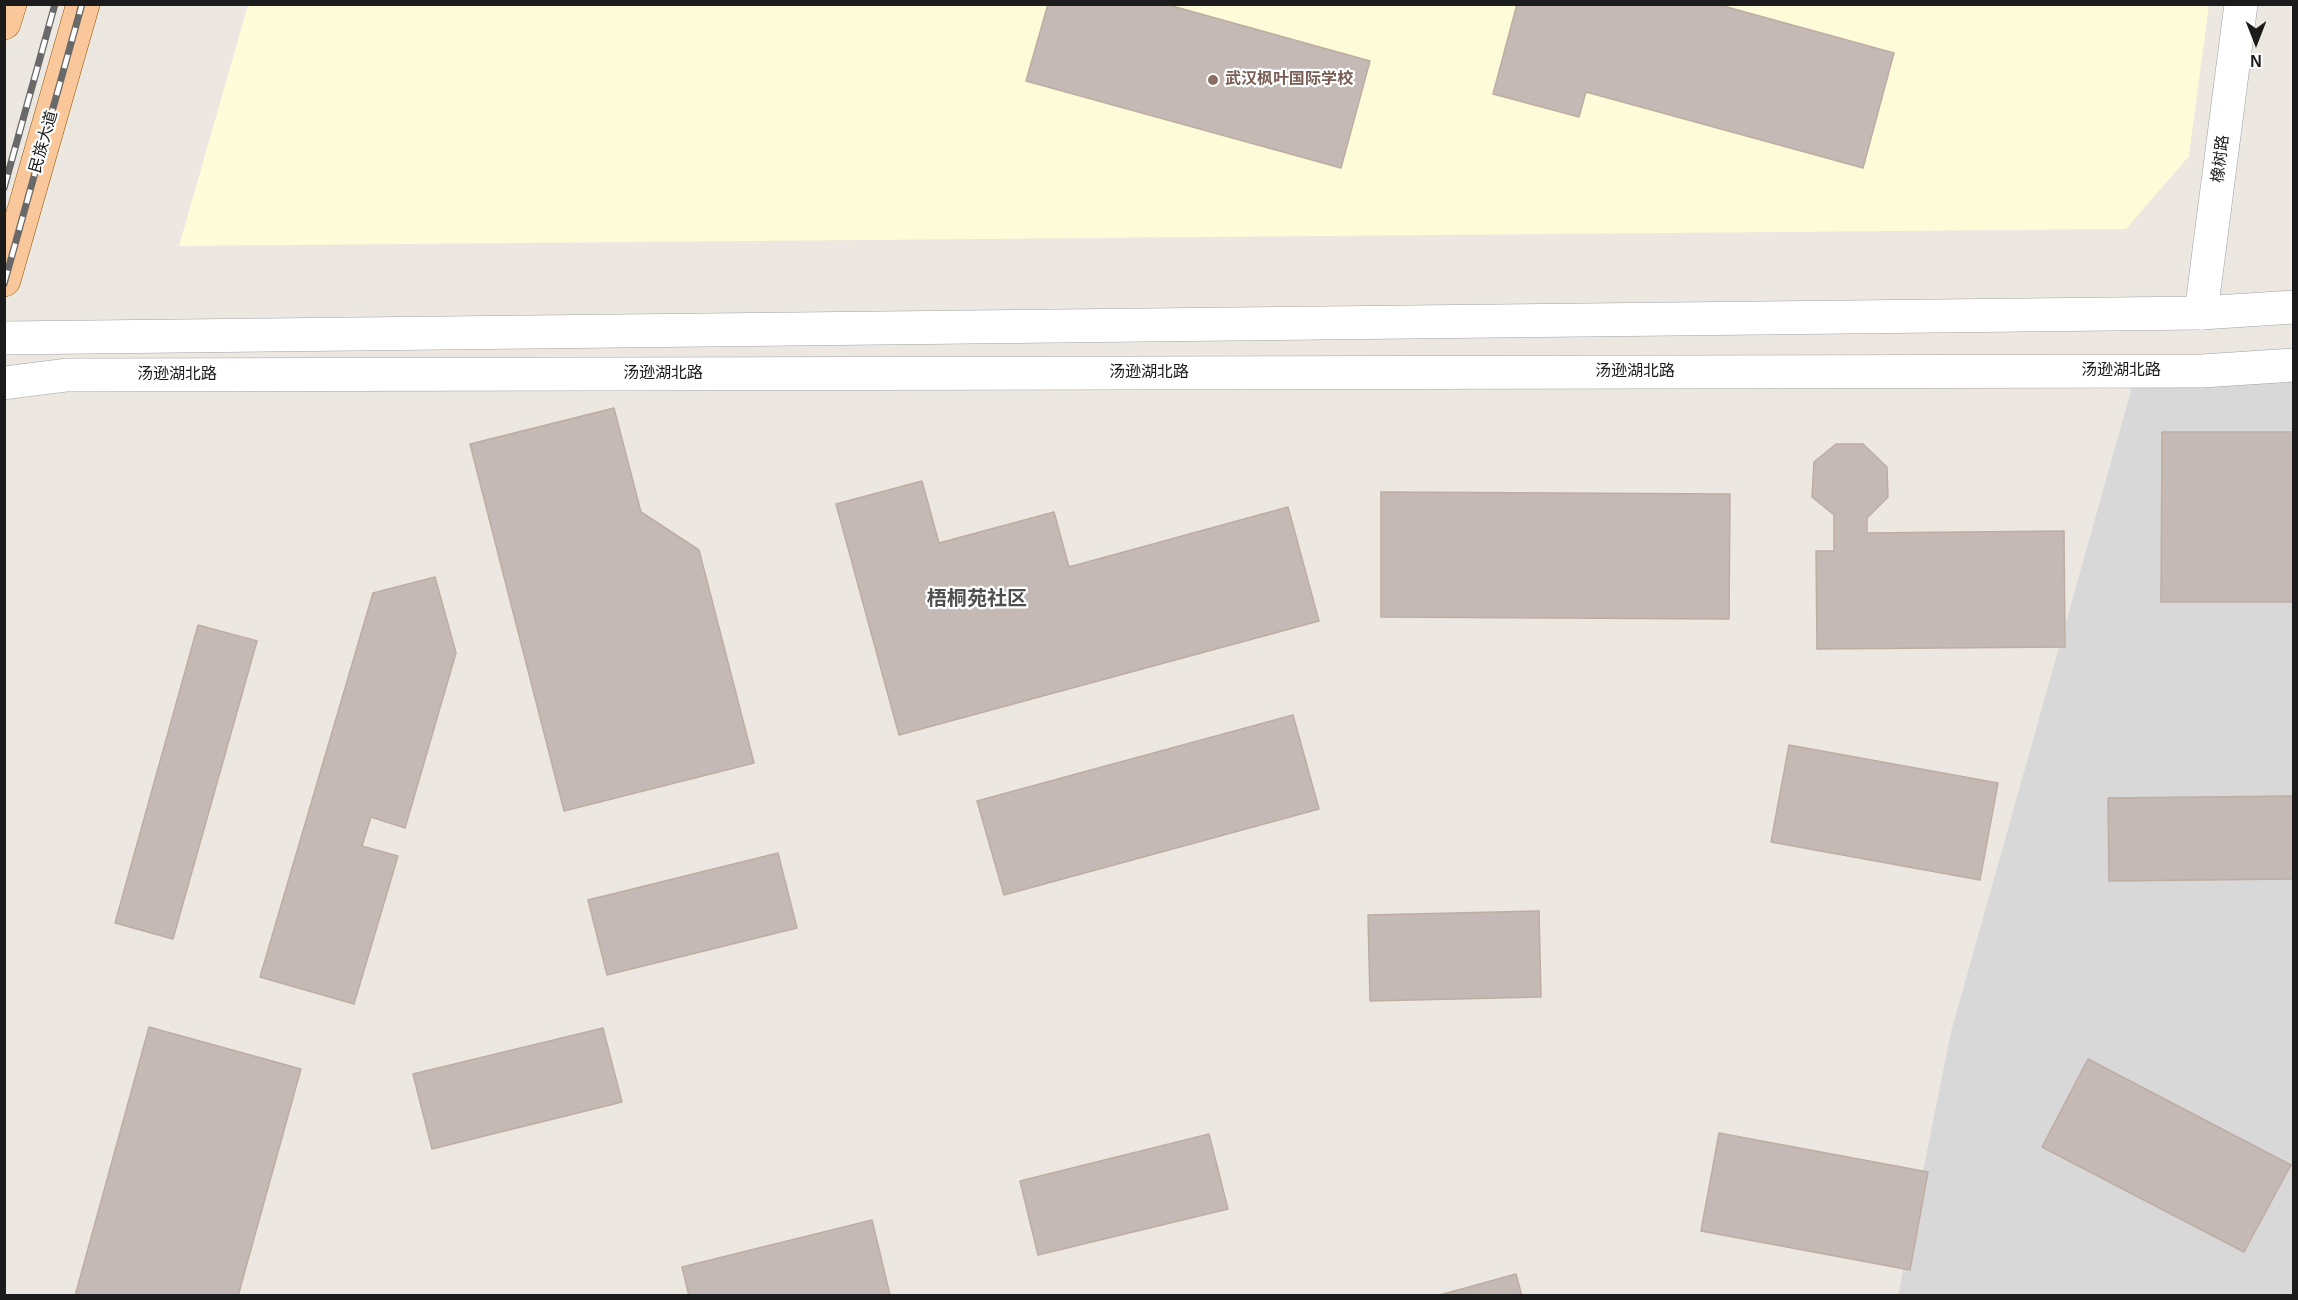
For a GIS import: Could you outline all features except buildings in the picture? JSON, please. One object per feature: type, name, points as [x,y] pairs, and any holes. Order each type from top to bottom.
[{"type":"main road","points":[[4,23],[9,4]]},
{"type":"main road","name":"民族大道","points":[[4,280],[83,4]]},
{"type":"street","name":"橡树路","points":[[2201,313],[2241,4]]},
{"type":"street","points":[[4,338],[2201,313],[2294,307]]},
{"type":"street","name":"汤逊湖北路","points":[[4,383],[67,375],[2178,371],[2294,365]]},
{"type":"shaded area","name":"武汉枫叶国际学校","points":[[248,5],[2209,5],[2189,156],[2126,229],[179,246]]},
{"type":"shaded area","points":[[2293,379],[2293,1295],[1898,1296],[1951,1032],[2134,380]]},
{"type":"railway","points":[[4,188],[55,4]]},
{"type":"railway","points":[[4,284],[82,4]]},
{"type":"place","name":"武汉枫叶国际学校","points":[[1213,80]]},
{"type":"district","name":"梧桐苑社区","points":[[977,599]]}]
